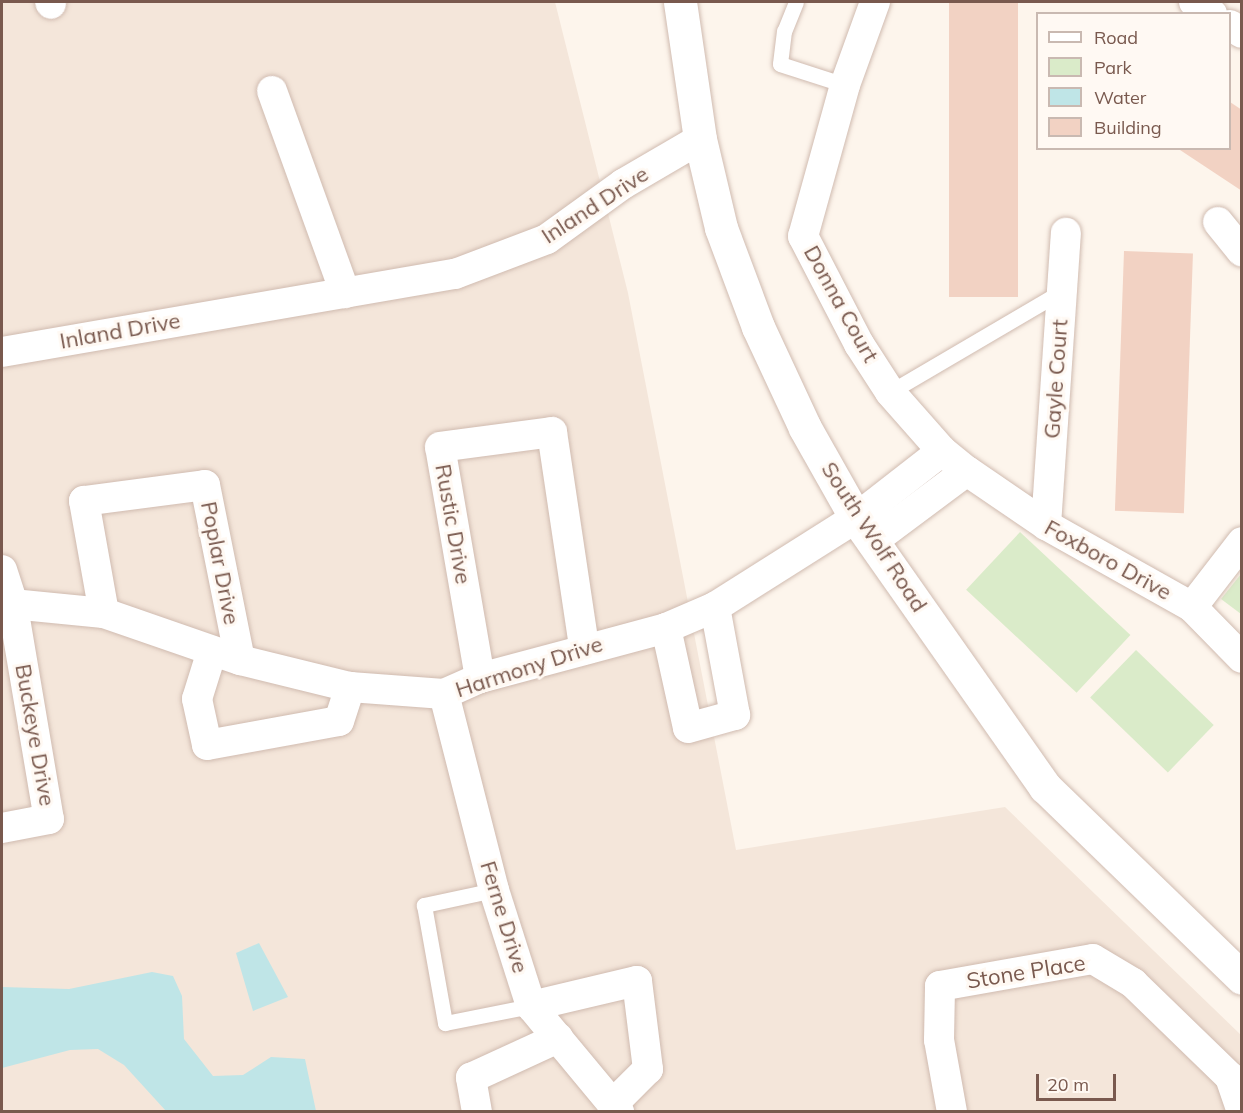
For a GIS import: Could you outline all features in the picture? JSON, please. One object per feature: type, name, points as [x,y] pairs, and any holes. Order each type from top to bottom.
[{"type":"main road","name":"South Wolf Road","points":[[680,2],[700,139],[721,228],[758,327],[805,428],[865,530],[1045,787],[1242,978]]},
{"type":"street","name":"Donna Court","points":[[875,2],[845,85],[804,236],[859,344],[890,392],[942,451]]},
{"type":"street","points":[[1194,2],[1209,12]]},
{"type":"street","points":[[272,91],[345,293]]},
{"type":"street","name":"Inland Drive","points":[[2,352],[455,274],[547,239],[623,184],[700,139]]},
{"type":"street","points":[[1218,222],[1242,252]]},
{"type":"street","name":"Gayle Court","points":[[1046,525],[1066,233]]},
{"type":"street","name":"Rustic Drive","points":[[480,678],[440,447],[552,432],[584,647]]},
{"type":"street","points":[[865,530],[942,451]]},
{"type":"street","name":"Foxboro Drive","points":[[942,451],[967,471],[1046,525],[1192,607],[1242,658]]},
{"type":"street","points":[[865,530],[967,471]]},
{"type":"street","name":"Poplar Drive","points":[[104,613],[84,501],[205,485],[240,660]]},
{"type":"street","name":"Harmony Drive","points":[[7,602],[104,613],[240,660],[350,687],[444,693],[480,678],[584,647],[666,628],[715,607],[865,530]]},
{"type":"street","points":[[1192,607],[1242,542]]},
{"type":"street","name":"Buckeye Drive","points":[[2,570],[49,819],[2,828]]},
{"type":"street","points":[[666,628],[688,729],[735,715],[715,607]]},
{"type":"street","name":"Poplar Drive","points":[[212,651],[197,699],[207,745],[339,721],[350,687]]},
{"type":"street","name":"Ferne Drive","points":[[444,693],[494,890],[531,1006],[616,1107]]},
{"type":"street","name":"Stone Place","points":[[952,1112],[939,1040],[940,986],[1093,959],[1133,983],[1230,1077],[1242,1111]]},
{"type":"street","points":[[531,1006],[637,981],[648,1069],[616,1107]]},
{"type":"street","points":[[477,1112],[471,1078],[558,1038]]},
{"type":"lane","points":[[796,2],[784,31],[780,64],[845,85]]},
{"type":"lane","points":[[890,392],[1062,291]]},
{"type":"lane","points":[[494,890],[424,905],[445,1023],[531,1006]]},
{"type":"shaded area","points":[[2,2],[555,2],[628,293],[736,850],[1005,807],[1241,1035],[1241,1111],[2,1112]]},
{"type":"green space","points":[[1020,532],[1130,635],[1077,693],[966,590]]},
{"type":"green space","points":[[1241,574],[1241,614],[1221,599]]},
{"type":"green space","points":[[1136,650],[1214,725],[1168,772],[1090,697]]},
{"type":"water","points":[[259,943],[288,997],[253,1011],[236,953]]},
{"type":"water","points":[[152,972],[173,976],[182,996],[184,1039],[213,1076],[243,1075],[271,1057],[305,1059],[316,1111],[166,1111],[124,1065],[98,1049],[70,1050],[2,1068],[2,987],[69,989]]},
{"type":"building","points":[[949,2],[1018,2],[1018,297],[949,297]]},
{"type":"building","points":[[1231,103],[1242,110],[1242,191],[1180,150],[1231,150]]},
{"type":"building","points":[[1124,251],[1193,253],[1184,513],[1115,511]]}]
